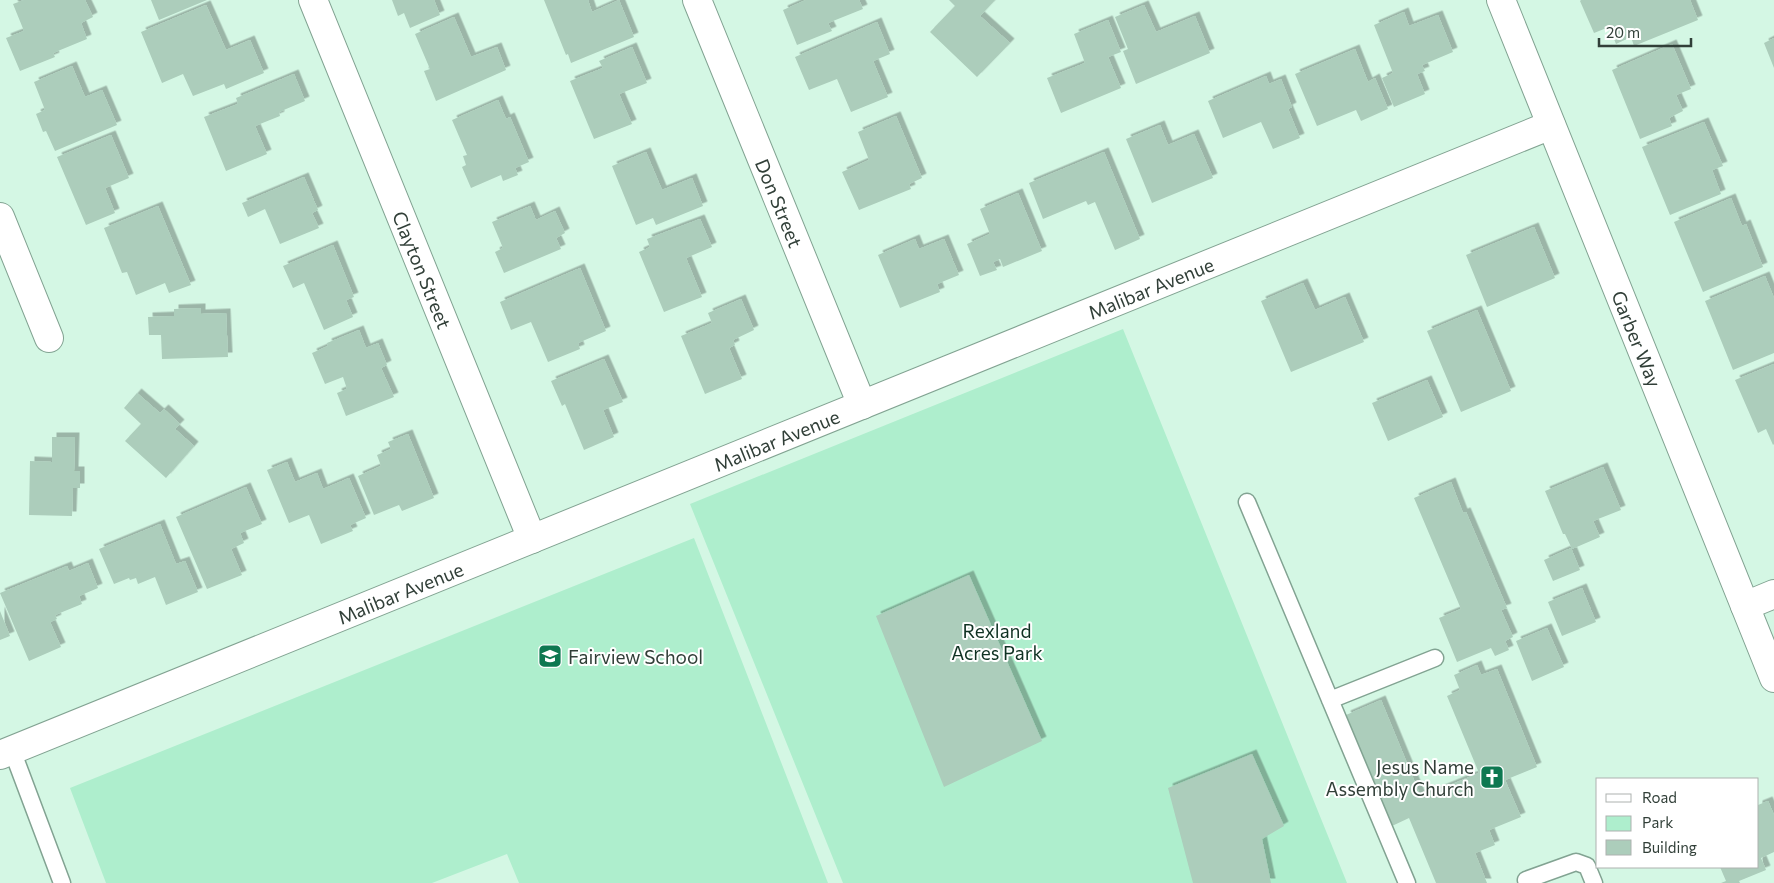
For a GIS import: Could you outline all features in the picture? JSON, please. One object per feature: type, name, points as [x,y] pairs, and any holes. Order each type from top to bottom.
[{"type":"street","name":"Clayton Street","points":[[313,0],[532,539]]},
{"type":"street","name":"Don Street","points":[[697,0],[862,405]]},
{"type":"street","name":"Garber Way","points":[[1501,0],[1774,678]]},
{"type":"street","name":"Malibar Avenue","points":[[6,753],[1552,126]]},
{"type":"street","points":[[0,217],[49,338]]},
{"type":"street","points":[[1745,606],[1774,594]]},
{"type":"lane","points":[[1247,502],[1407,883]]},
{"type":"lane","points":[[1330,700],[1435,658]]},
{"type":"lane","points":[[6,753],[62,883]]},
{"type":"lane","points":[[1526,880],[1576,862],[1588,866],[1594,883]]},
{"type":"green space","name":"Rexland Acres Park","points":[[1123,329],[1347,883],[843,883],[690,504]]},
{"type":"green space","name":"Fairview School","points":[[694,538],[828,883],[519,883],[507,854],[432,883],[106,883],[70,788]]},
{"type":"building","points":[[24,0],[85,0],[93,17],[81,23],[87,39],[53,53],[55,57],[20,71],[6,38],[24,31],[13,4]]},
{"type":"building","points":[[151,0],[207,0],[159,20]]},
{"type":"building","points":[[392,0],[434,0],[440,15],[410,28],[404,13],[398,16]]},
{"type":"building","points":[[544,0],[588,0],[592,12],[619,0],[634,37],[571,63]]},
{"type":"building","points":[[806,0],[859,0],[863,9],[828,23],[832,31],[797,45],[783,10]]},
{"type":"building","points":[[949,0],[995,0],[980,16],[1010,43],[977,77],[930,32],[955,6]]},
{"type":"building","points":[[1581,0],[1690,0],[1698,20],[1634,46],[1631,37],[1616,44],[1609,27],[1594,33]]},
{"type":"building","points":[[206,5],[226,50],[250,40],[264,73],[226,89],[224,84],[193,96],[183,74],[162,83],[141,32]]},
{"type":"building","points":[[1144,5],[1156,32],[1195,16],[1210,53],[1136,84],[1123,51],[1128,49],[1115,17]]},
{"type":"building","points":[[1404,12],[1409,26],[1438,15],[1453,52],[1422,65],[1425,71],[1417,74],[1425,94],[1394,107],[1382,78],[1393,73],[1374,25]]},
{"type":"building","points":[[454,17],[471,57],[497,47],[506,70],[436,101],[424,71],[430,69],[415,34]]},
{"type":"building","points":[[1108,20],[1121,52],[1108,57],[1121,88],[1061,113],[1047,78],[1085,63],[1074,34]]},
{"type":"building","points":[[877,22],[890,54],[873,61],[888,97],[851,112],[837,79],[809,90],[795,57]]},
{"type":"building","points":[[1774,38],[1774,68],[1764,43]]},
{"type":"building","points":[[1672,44],[1691,89],[1676,95],[1683,111],[1669,118],[1672,126],[1640,139],[1612,70]]},
{"type":"building","points":[[632,47],[647,83],[619,94],[632,124],[594,139],[570,81],[603,68],[599,61]]},
{"type":"building","points":[[1355,49],[1368,82],[1375,78],[1388,109],[1361,121],[1356,110],[1317,126],[1295,74]]},
{"type":"building","points":[[72,66],[85,97],[102,90],[117,125],[55,151],[46,131],[43,132],[36,114],[45,110],[34,82]]},
{"type":"building","points":[[294,74],[305,101],[279,112],[280,116],[255,126],[267,154],[226,171],[204,117],[238,104],[236,98]]},
{"type":"building","points":[[1266,76],[1269,84],[1281,79],[1292,107],[1288,109],[1300,138],[1273,149],[1261,122],[1223,138],[1208,101]]},
{"type":"building","points":[[498,100],[506,119],[510,117],[529,162],[515,168],[518,175],[503,181],[501,175],[471,188],[462,167],[466,165],[463,156],[467,155],[452,120]]},
{"type":"building","points":[[896,116],[922,178],[909,184],[911,189],[859,210],[842,172],[869,160],[858,132]]},
{"type":"building","points":[[1704,122],[1723,166],[1712,170],[1721,194],[1670,215],[1642,147]]},
{"type":"building","points":[[1160,125],[1168,145],[1194,134],[1213,178],[1152,203],[1126,139]]},
{"type":"building","points":[[111,135],[129,178],[105,188],[115,213],[86,225],[57,157]]},
{"type":"building","points":[[646,152],[662,190],[692,178],[703,206],[656,225],[653,218],[636,225],[612,166]]},
{"type":"building","points":[[1104,152],[1140,239],[1115,250],[1095,202],[1088,205],[1086,201],[1043,219],[1029,183]]},
{"type":"building","points":[[304,177],[318,210],[312,213],[319,228],[280,244],[265,209],[248,217],[242,203]]},
{"type":"building","points":[[1018,193],[1042,251],[1003,267],[1000,259],[993,262],[997,270],[980,276],[967,244],[990,234],[980,209]]},
{"type":"building","points":[[1731,198],[1742,226],[1746,224],[1763,267],[1703,292],[1674,222]]},
{"type":"building","points":[[158,206],[191,285],[169,293],[165,283],[136,295],[127,272],[122,273],[104,228]]},
{"type":"building","points":[[530,206],[536,220],[555,211],[565,233],[556,238],[561,249],[504,273],[495,252],[503,248],[492,222]]},
{"type":"building","points":[[700,219],[712,247],[686,258],[702,297],[664,312],[639,252],[650,247],[647,239]]},
{"type":"building","points":[[1534,227],[1555,278],[1487,307],[1466,255]]},
{"type":"building","points":[[915,239],[919,249],[944,239],[959,275],[937,284],[940,292],[900,308],[878,255]]},
{"type":"building","points":[[333,245],[354,297],[346,300],[353,317],[324,330],[304,283],[293,288],[283,266]]},
{"type":"building","points":[[580,268],[606,331],[578,343],[580,349],[548,362],[531,322],[511,330],[500,302]]},
{"type":"building","points":[[1765,276],[1774,298],[1774,353],[1733,370],[1705,301]]},
{"type":"building","points":[[1303,283],[1315,310],[1345,297],[1364,342],[1291,372],[1261,301]]},
{"type":"building","points":[[741,299],[754,330],[733,340],[735,345],[729,348],[742,379],[705,394],[681,336],[712,323],[708,313]]},
{"type":"building","points":[[201,308],[201,314],[226,313],[228,357],[162,359],[161,335],[149,335],[148,317],[174,316],[174,309]]},
{"type":"building","points":[[1477,310],[1511,391],[1461,412],[1427,331]]},
{"type":"building","points":[[359,330],[366,348],[378,343],[387,365],[381,368],[394,397],[346,416],[337,393],[347,389],[343,377],[325,384],[312,353],[328,346],[327,343]]},
{"type":"building","points":[[604,359],[623,402],[603,410],[614,437],[584,450],[565,404],[562,406],[551,381]]},
{"type":"building","points":[[1774,364],[1773,445],[1766,429],[1758,433],[1735,380]]},
{"type":"building","points":[[1427,380],[1443,417],[1388,441],[1372,403]]},
{"type":"building","points":[[137,393],[160,413],[164,409],[180,424],[175,429],[194,446],[166,478],[125,441],[141,424],[124,408]]},
{"type":"building","points":[[408,434],[434,498],[402,511],[399,505],[374,515],[358,476],[381,466],[377,455],[391,449],[388,442]]},
{"type":"building","points":[[52,437],[75,437],[74,471],[80,471],[80,488],[73,488],[72,516],[29,515],[30,461],[52,462]]},
{"type":"building","points":[[287,462],[295,482],[317,473],[323,489],[349,478],[366,518],[350,525],[353,531],[321,544],[309,515],[289,523],[267,470]]},
{"type":"building","points":[[1603,467],[1621,510],[1593,521],[1600,537],[1572,549],[1565,534],[1563,534],[1545,491]]},
{"type":"building","points":[[1451,482],[1463,513],[1466,512],[1507,608],[1501,610],[1513,637],[1505,641],[1509,650],[1495,656],[1491,648],[1457,662],[1439,618],[1461,609],[1414,498]]},
{"type":"building","points":[[246,487],[262,524],[240,533],[244,543],[231,549],[242,575],[207,589],[176,517]]},
{"type":"building","points":[[160,524],[176,564],[185,561],[198,592],[166,605],[155,577],[138,584],[136,578],[130,580],[129,578],[114,584],[99,549]]},
{"type":"building","points":[[1571,548],[1580,570],[1553,581],[1544,560]]},
{"type":"building","points":[[88,563],[98,588],[79,596],[82,604],[55,615],[57,619],[50,622],[61,647],[29,661],[0,593],[67,566],[69,571]]},
{"type":"building","points":[[969,575],[1042,741],[944,787],[876,616]]},
{"type":"building","points":[[1582,588],[1596,622],[1562,636],[1548,602]]},
{"type":"building","points":[[0,611],[10,636],[0,640]]},
{"type":"building","points":[[1547,628],[1564,667],[1532,681],[1516,641]]},
{"type":"building","name":"Jesus Name Assembly Church","points":[[1477,665],[1481,675],[1497,669],[1537,767],[1505,780],[1521,817],[1489,830],[1495,845],[1475,853],[1487,883],[1436,883],[1409,818],[1392,826],[1346,715],[1381,700],[1421,797],[1479,773],[1447,696],[1460,690],[1454,675]]},
{"type":"building","points":[[1252,754],[1284,826],[1262,839],[1271,883],[1193,883],[1168,788]]},
{"type":"building","points":[[1768,801],[1774,815],[1774,852],[1761,858],[1766,870],[1739,881],[1740,883],[1721,883],[1726,881],[1720,868],[1759,868],[1759,805]]},
{"type":"place","name":"Fairview School","points":[[550,656]]},
{"type":"place","name":"Jesus Name Assembly Church","points":[[1492,777]]}]
